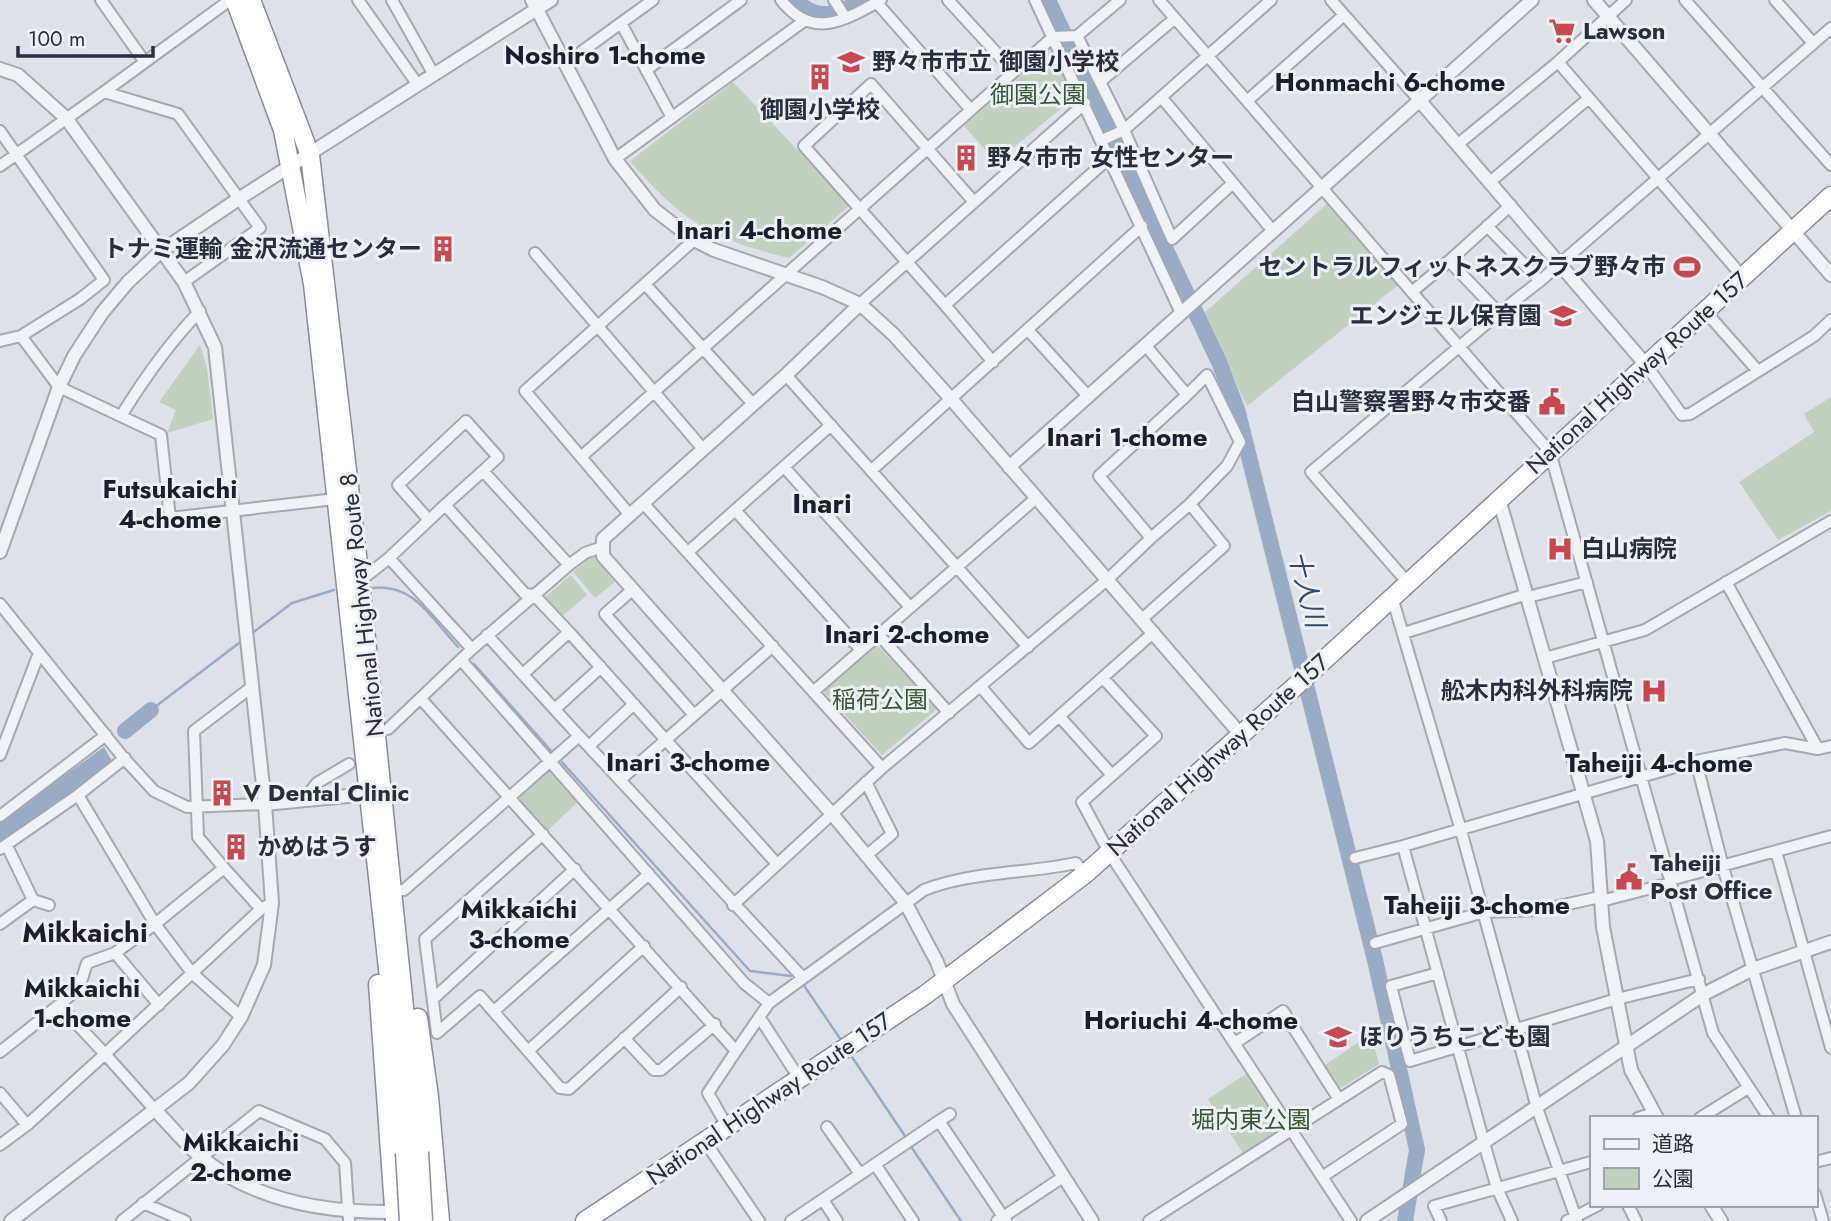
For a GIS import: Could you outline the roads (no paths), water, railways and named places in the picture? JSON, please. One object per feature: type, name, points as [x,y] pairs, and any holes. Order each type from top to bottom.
[{"type":"highway","name":"National Highway Route 8","points":[[251,0],[310,155],[394,896],[412,1153],[400,1218]]},
{"type":"highway","name":"National Highway Route 8","points":[[227,1],[262,68],[292,165],[315,296],[373,843],[392,1005],[423,1221]]},
{"type":"highway","name":"National Highway Route 157","points":[[585,1221],[943,982],[1110,854],[1831,196]]},
{"type":"highway","points":[[373,843],[379,990],[400,1218]]},
{"type":"highway","points":[[394,896],[418,1020],[439,1214]]},
{"type":"street","points":[[101,0],[144,61]]},
{"type":"street","points":[[358,0],[418,85]]},
{"type":"street","points":[[392,0],[434,75]]},
{"type":"street","points":[[0,552],[59,387],[74,356],[102,313],[128,282],[160,252],[240,198],[434,75],[535,5],[551,0]]},
{"type":"street","points":[[566,63],[653,0]]},
{"type":"street","points":[[646,70],[741,0]]},
{"type":"street","points":[[780,0],[804,21],[833,23],[840,9],[879,1],[971,110]]},
{"type":"street","points":[[948,0],[1013,71]]},
{"type":"street","points":[[1035,0],[1055,37],[1103,139],[1109,158],[1183,312]]},
{"type":"street","points":[[581,457],[1013,71],[1055,37],[1075,36],[1120,0]]},
{"type":"street","points":[[1158,0],[1323,187],[1550,452],[1713,1032],[1768,1116]]},
{"type":"street","points":[[1103,139],[1120,132],[1162,98],[1271,0]]},
{"type":"street","points":[[1331,0],[1561,263],[1646,365],[1682,415],[1690,414],[1814,336],[1831,320]]},
{"type":"street","points":[[1009,467],[1532,0]]},
{"type":"street","points":[[1594,0],[1831,275]]},
{"type":"street","points":[[1457,145],[1558,62],[1626,0]]},
{"type":"street","points":[[1685,0],[1831,165]]},
{"type":"street","points":[[1776,0],[1813,43]]},
{"type":"street","points":[[0,166],[227,1]]},
{"type":"street","points":[[535,5],[615,159],[655,210],[694,240],[733,258],[786,274],[860,304],[894,335],[952,400],[1241,735]]},
{"type":"street","points":[[1247,101],[1344,15]]},
{"type":"street","points":[[1100,82],[1174,19]]},
{"type":"street","points":[[615,159],[804,21]]},
{"type":"street","points":[[621,23],[671,116]]},
{"type":"street","points":[[1408,583],[1311,472],[1540,281],[1831,28]]},
{"type":"street","points":[[1075,36],[1100,82],[1120,132],[1172,239],[1233,183]]},
{"type":"street","points":[[1558,62],[1659,176],[1742,276]]},
{"type":"street","points":[[0,69],[18,75],[66,118],[184,282],[215,347],[265,804],[267,906],[264,965],[241,1017],[223,1045],[189,1083],[11,1221]]},
{"type":"street","points":[[974,201],[871,84],[804,146],[862,207],[993,362]]},
{"type":"street","points":[[104,92],[178,114],[260,228],[184,282]]},
{"type":"street","points":[[1162,98],[1273,231]]},
{"type":"street","points":[[1490,182],[1589,98]]},
{"type":"street","points":[[1085,103],[603,539],[602,547],[603,555],[632,590],[832,814],[905,902],[937,962],[953,1003],[1092,1221]]},
{"type":"street","points":[[0,131],[104,280],[80,299],[21,336],[1,339]]},
{"type":"street","points":[[945,305],[1109,158]]},
{"type":"street","points":[[1413,291],[1511,205]]},
{"type":"street","points":[[873,469],[1142,226]]},
{"type":"street","points":[[1487,226],[1540,281]]},
{"type":"street","points":[[630,515],[525,391],[694,240]]},
{"type":"street","points":[[535,253],[703,449]]},
{"type":"street","points":[[1449,261],[1499,313]]},
{"type":"street","points":[[645,284],[753,404]]},
{"type":"street","points":[[121,415],[147,373],[200,311]]},
{"type":"street","points":[[1705,311],[1758,371]]},
{"type":"street","points":[[1028,330],[1087,395]]},
{"type":"street","points":[[21,336],[59,387],[161,435],[170,518],[335,499]]},
{"type":"street","points":[[1146,346],[1186,395]]},
{"type":"street","points":[[786,375],[873,469],[1028,647]]},
{"type":"street","points":[[733,905],[882,768],[1107,580],[1227,466],[1240,442],[1207,375],[1099,476],[1151,538]]},
{"type":"street","points":[[360,580],[389,558],[498,457],[466,421],[398,485],[428,519]]},
{"type":"street","points":[[688,552],[831,425]]},
{"type":"street","points":[[784,467],[911,607]]},
{"type":"street","points":[[483,471],[569,565]]},
{"type":"street","points":[[813,692],[1035,499]]},
{"type":"street","points":[[1499,499],[1597,841],[1601,899],[1632,1074],[1656,1115]]},
{"type":"street","points":[[643,503],[882,768]]},
{"type":"street","points":[[1142,619],[1224,546],[1190,503]]},
{"type":"street","points":[[445,505],[525,594],[534,595],[569,632],[777,864]]},
{"type":"street","points":[[735,510],[862,650]]},
{"type":"street","points":[[1545,658],[1604,644],[1645,630],[1831,521]]},
{"type":"street","points":[[388,729],[422,700],[487,635],[569,565],[585,553],[602,547]]},
{"type":"street","points":[[389,558],[472,649]]},
{"type":"street","points":[[1404,633],[1527,596],[1587,582]]},
{"type":"street","points":[[1726,582],[1818,749]]},
{"type":"street","points":[[632,590],[605,614],[694,715]]},
{"type":"street","points":[[1392,597],[1460,827],[1537,1108],[1560,1172],[1573,1220],[1595,1207]]},
{"type":"street","points":[[0,604],[123,757],[154,790],[187,807],[303,802],[368,794]]},
{"type":"street","points":[[523,674],[569,632]]},
{"type":"street","points":[[981,687],[1029,743],[1154,632]]},
{"type":"street","points":[[487,635],[803,978]]},
{"type":"street","points":[[879,635],[949,713]]},
{"type":"street","points":[[620,780],[773,646]]},
{"type":"street","points":[[0,755],[39,653]]},
{"type":"street","points":[[462,661],[744,983],[769,1003]]},
{"type":"street","points":[[555,709],[601,667]]},
{"type":"street","points":[[1103,678],[1156,736],[1082,802],[1110,854],[1351,1221]]},
{"type":"street","points":[[253,687],[194,731],[198,836],[224,867],[267,906]]},
{"type":"street","points":[[422,700],[715,1024],[736,1051]]},
{"type":"street","points":[[589,746],[634,704]]},
{"type":"street","points":[[1060,717],[1112,775]]},
{"type":"street","points":[[0,816],[107,736]]},
{"type":"street","points":[[394,896],[579,736]]},
{"type":"street","points":[[1355,858],[1696,761],[1785,743],[1818,749],[1831,746]]},
{"type":"street","points":[[48,905],[33,900],[3,848],[78,795],[123,757]]},
{"type":"street","points":[[1696,761],[1723,867],[1795,1116]]},
{"type":"street","points":[[303,802],[317,783],[349,764]]},
{"type":"street","points":[[866,782],[892,835],[867,855]]},
{"type":"street","points":[[78,795],[155,924],[192,973],[241,1017]]},
{"type":"street","points":[[543,834],[425,939],[437,1033],[480,996],[560,1088],[569,1089],[681,987]]},
{"type":"street","points":[[1375,943],[1484,912],[1540,910],[1601,899],[1831,836]]},
{"type":"street","points":[[1403,846],[1497,1188],[1512,1221]]},
{"type":"street","points":[[1776,851],[1831,1048]]},
{"type":"street","points":[[727,1126],[708,1093],[769,1003],[905,902],[924,890],[946,882],[997,873],[1039,871],[1076,863],[1085,874]]},
{"type":"street","points":[[0,1052],[79,989],[88,963],[115,953],[224,867]]},
{"type":"street","points":[[433,999],[575,869]]},
{"type":"street","points":[[494,1011],[649,874]]},
{"type":"street","points":[[0,924],[33,900]]},
{"type":"street","points":[[0,1145],[27,1125],[267,906]]},
{"type":"street","points":[[1367,1221],[1537,1108],[1647,1030],[1704,995],[1753,969],[1804,949],[1831,942]]},
{"type":"street","points":[[528,1051],[645,946]]},
{"type":"street","points":[[115,953],[159,1005]]},
{"type":"street","points":[[1438,973],[1391,986],[1410,1061],[1459,1049],[1617,999],[1699,979]]},
{"type":"street","points":[[59,1004],[201,1157],[248,1187],[349,1217],[400,1218],[439,1214]]},
{"type":"street","points":[[1235,1042],[1283,1011],[1338,1098]]},
{"type":"street","points":[[760,1018],[799,1078]]},
{"type":"street","points":[[624,1038],[654,1070],[661,1070],[715,1024]]},
{"type":"street","points":[[1149,1221],[1338,1098],[1382,1072],[1389,1075],[1402,1124],[1322,1177]]},
{"type":"street","points":[[1703,1116],[1748,1088]]},
{"type":"street","points":[[0,1093],[27,1125]]},
{"type":"street","points":[[122,1221],[259,1111],[325,1139],[345,1163],[349,1217]]},
{"type":"street","points":[[791,1221],[950,1114]]},
{"type":"street","points":[[939,1121],[1002,1220],[1063,1177]]},
{"type":"street","points":[[827,1127],[860,1174]]},
{"type":"street","points":[[704,1140],[759,1221]]},
{"type":"street","points":[[1441,1221],[1434,1206],[1590,1162]]},
{"type":"street","points":[[875,1164],[913,1221]]},
{"type":"street","points":[[823,1200],[837,1221]]},
{"type":"street","points":[[1817,1202],[1823,1221]]},
{"type":"street","points":[[143,1203],[185,1221]]},
{"type":"water","points":[[104,747],[112,761],[31,824],[0,843],[0,822]]},
{"type":"waterway","name":"十人川","points":[[796,0],[812,12],[820,14],[837,12],[863,0]]},
{"type":"waterway","name":"十人川","points":[[1048,0],[1219,362],[1237,409],[1375,960],[1417,1150],[1405,1221]]},
{"type":"waterway","points":[[373,588],[400,591],[411,597],[458,647]]},
{"type":"waterway","points":[[251,634],[292,603],[334,590]]},
{"type":"waterway","points":[[151,710],[243,640]]},
{"type":"waterway","points":[[474,664],[553,753]]},
{"type":"waterway","points":[[125,731],[151,710]]},
{"type":"waterway","points":[[560,760],[750,971],[791,976]]},
{"type":"waterway","points":[[803,984],[843,1043]]},
{"type":"waterway","points":[[850,1054],[907,1139]]},
{"type":"waterway","points":[[910,1145],[961,1221]]},
{"type":"place","name":"Lawson","points":[[1562,31]]},
{"type":"place","name":"野々市市立 御園小学校","points":[[851,62]]},
{"type":"place","name":"御園小学校","points":[[820,77]]},
{"type":"place","name":"野々市市 女性センター","points":[[966,158]]},
{"type":"place","name":"トナミ運輸 金沢流通センター","points":[[443,249]]},
{"type":"place","name":"セントラルフィットネスクラブ野々市","points":[[1687,267]]},
{"type":"place","name":"エンジェル保育園","points":[[1563,316]]},
{"type":"place","name":"白山警察署野々市交番","points":[[1552,402]]},
{"type":"place","name":"白山病院","points":[[1560,549]]},
{"type":"place","name":"舩木内科外科病院","points":[[1654,691]]},
{"type":"place","name":"V Dental Clinic","points":[[222,793]]},
{"type":"place","name":"かめはうす","points":[[236,847]]},
{"type":"place","name":"Taheiji Post Office","points":[[1629,877]]},
{"type":"place","name":"ほりうちこども園","points":[[1338,1037]]},
{"type":"district","name":"Noshiro 1-chome","points":[[605,55]]},
{"type":"district","name":"Honmachi 6-chome","points":[[1390,82]]},
{"type":"district","name":"Inari 4-chome","points":[[759,230]]},
{"type":"district","name":"Inari 1-chome","points":[[1127,437]]},
{"type":"district","name":"Inari","points":[[822,503]]},
{"type":"district","name":"Futsukaichi 4-chome","points":[[170,504]]},
{"type":"district","name":"Inari 2-chome","points":[[907,634]]},
{"type":"district","name":"Inari 3-chome","points":[[688,762]]},
{"type":"district","name":"Taheiji 4-chome","points":[[1659,763]]},
{"type":"district","name":"Taheiji 3-chome","points":[[1477,905]]},
{"type":"district","name":"Mikkaichi 3-chome","points":[[519,924]]},
{"type":"district","name":"Mikkaichi","points":[[85,932]]},
{"type":"district","name":"Mikkaichi 1-chome","points":[[82,1003]]},
{"type":"district","name":"Horiuchi 4-chome","points":[[1191,1020]]},
{"type":"district","name":"Mikkaichi 2-chome","points":[[241,1157]]},
{"type":"park label","name":"御園公園","points":[[1038,95]]},
{"type":"park label","name":"稲荷公園","points":[[880,700]]},
{"type":"park label","name":"堀内東公園","points":[[1251,1120]]}]
